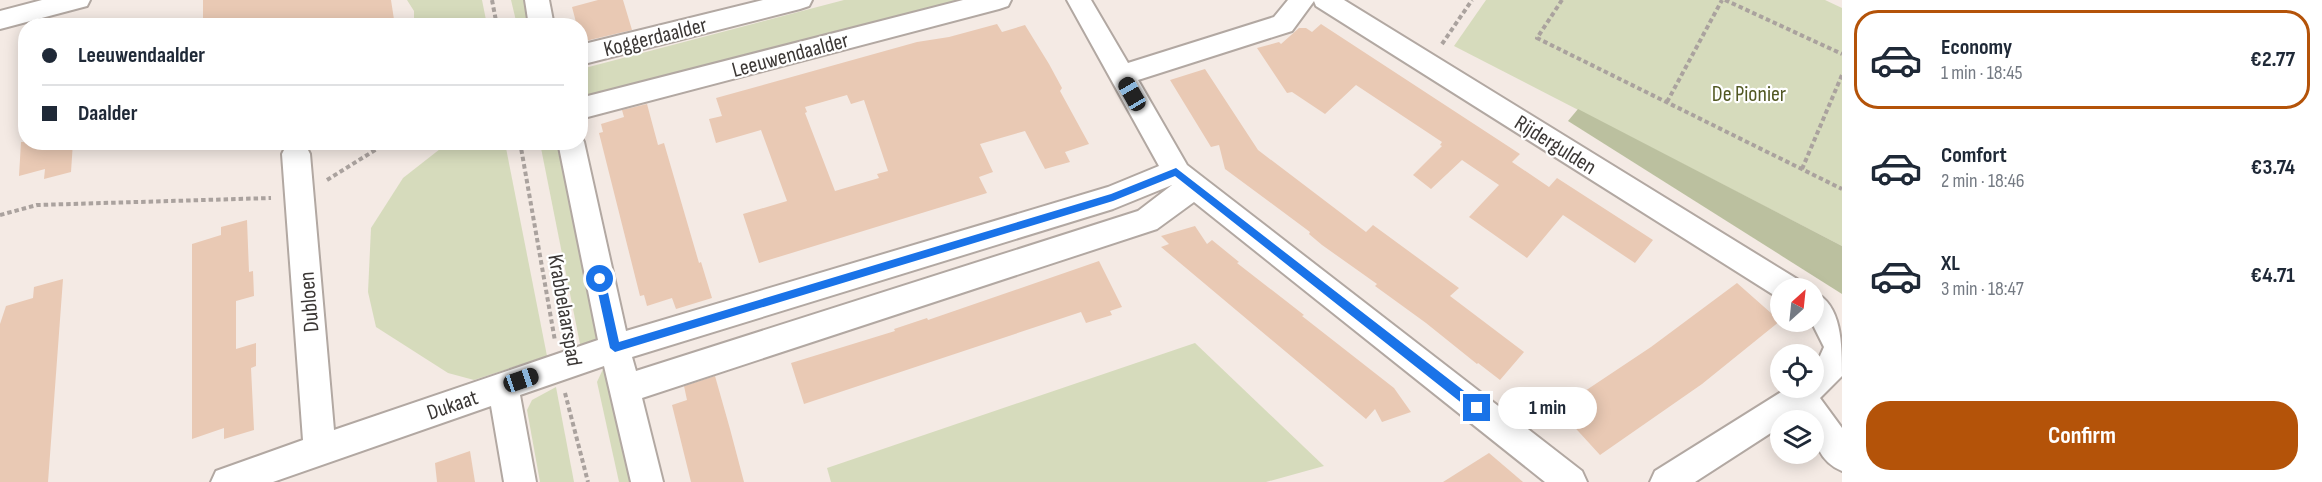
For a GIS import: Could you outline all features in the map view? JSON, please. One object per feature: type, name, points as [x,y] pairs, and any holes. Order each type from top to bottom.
[{"type":"street","points":[[0,20],[78,0]]},
{"type":"street","points":[[537,0],[540,18]]},
{"type":"street","name":"Koggerdaalder","points":[[588,53],[800,0]]},
{"type":"street","name":"Leeuwendaalder","points":[[588,106],[999,0]]},
{"type":"street","points":[[1079,0],[1121,75],[1185,179],[1571,482]]},
{"type":"street","points":[[1121,75],[1283,24],[1302,0]]},
{"type":"street","name":"Rijdergulden","points":[[1325,0],[1771,278]]},
{"type":"street","points":[[573,150],[615,348],[647,482]]},
{"type":"street","name":"Dubloen","points":[[296,154],[320,450]]},
{"type":"street","points":[[625,389],[1147,220],[1185,179]]},
{"type":"street","name":"Dukaat","points":[[227,482],[615,348],[1113,197],[1185,179]]},
{"type":"street","points":[[1824,319],[1839,345],[1832,365],[1824,373]]},
{"type":"street","points":[[502,387],[520,482]]},
{"type":"street","points":[[1666,482],[1794,398]]},
{"type":"street","points":[[1813,398],[1842,455]]},
{"type":"path","points":[[492,0],[495,18]]},
{"type":"path","points":[[1428,64],[1472,0]]},
{"type":"path","points":[[1562,0],[1537,38],[1842,189]]},
{"type":"path","points":[[1667,102],[1723,0],[1842,54]]},
{"type":"path","points":[[1802,169],[1842,75]]},
{"type":"path","points":[[0,215],[36,205],[181,199],[300,198],[375,150]]},
{"type":"path","name":"Krabbelaarspad","points":[[521,150],[559,367],[588,482]]},
{"type":"green space","points":[[407,0],[482,0],[486,18],[414,18],[414,11]]},
{"type":"green space","points":[[511,0],[533,0],[537,18],[515,18]]},
{"type":"green space","points":[[844,0],[966,0],[588,103],[588,67]]},
{"type":"green space","name":"De Pionier","points":[[1486,0],[1825,0],[1842,8],[1842,246],[1454,46]]},
{"type":"green space","points":[[1578,109],[1842,246],[1842,294],[1824,283],[1824,278],[1817,278],[1568,121]]},
{"type":"green space","points":[[439,150],[506,150],[547,356],[474,380],[448,373],[376,327],[368,292],[371,228],[403,178]]},
{"type":"green space","points":[[541,150],[564,150],[604,336],[581,349]]},
{"type":"green space","points":[[1195,343],[1324,466],[1266,482],[831,482],[827,468]]},
{"type":"green space","points":[[603,369],[614,375],[638,482],[619,482],[597,382]]},
{"type":"green space","points":[[556,387],[574,482],[540,482],[527,410],[532,400]]},
{"type":"building","points":[[203,0],[391,0],[394,18],[203,18]]},
{"type":"building","points":[[598,0],[623,0],[632,30],[588,40],[588,18],[575,18],[572,7]]},
{"type":"building","points":[[997,24],[1002,32],[1025,25],[1062,88],[1060,91],[1089,144],[1065,152],[1070,162],[1045,169],[1025,131],[980,144],[993,172],[979,177],[987,193],[759,263],[743,214],[787,201],[761,130],[716,143],[709,119],[722,116],[716,98],[917,42],[949,37]],"holes":[[[847,95],[851,104],[864,100],[888,171],[877,174],[879,178],[835,191],[805,113],[807,112],[805,107]]]},
{"type":"building","points":[[1321,24],[1520,154],[1512,162],[1549,187],[1557,178],[1653,240],[1635,263],[1563,215],[1527,258],[1469,217],[1499,185],[1462,160],[1431,189],[1413,175],[1442,146],[1440,145],[1442,142],[1356,85],[1325,114],[1292,92],[1287,93],[1257,48],[1279,42],[1281,44],[1299,28],[1306,28],[1312,32]]},
{"type":"building","points":[[1205,69],[1258,150],[1366,232],[1373,225],[1459,288],[1450,296],[1524,352],[1500,380],[1225,169],[1219,145],[1211,147],[1170,80]]},
{"type":"building","points":[[647,104],[658,145],[664,143],[699,263],[701,262],[712,298],[676,309],[672,298],[647,306],[644,295],[640,296],[599,133],[603,132],[601,124],[624,117],[622,110]]},
{"type":"building","points":[[21,150],[72,150],[71,172],[44,179],[45,169],[19,176]]},
{"type":"building","points":[[247,220],[249,272],[253,271],[254,296],[236,301],[236,349],[256,343],[256,366],[251,368],[254,430],[224,439],[224,428],[192,439],[192,244],[221,235],[221,227]]},
{"type":"building","points":[[1195,226],[1207,244],[1212,240],[1239,262],[1237,263],[1304,315],[1302,316],[1394,388],[1411,412],[1382,422],[1375,409],[1366,419],[1161,247],[1169,244],[1161,236]]},
{"type":"building","points":[[1099,261],[1122,307],[1110,311],[1112,315],[1086,323],[1081,312],[804,404],[791,363],[895,331],[894,329],[927,318],[928,320]]},
{"type":"building","points":[[63,279],[48,482],[0,482],[0,324],[6,306],[33,298],[34,287]]},
{"type":"building","points":[[1737,283],[1770,312],[1770,329],[1702,384],[1600,455],[1558,409],[1651,347]]},
{"type":"building","points":[[715,376],[744,482],[691,482],[672,405],[687,400],[684,386]]},
{"type":"building","points":[[470,451],[475,482],[437,482],[435,463]]},
{"type":"building","points":[[1489,453],[1523,482],[1443,482]]},
{"type":"route","points":[[600,279],[615,348],[1113,197],[1176,171],[1477,408]]}]
